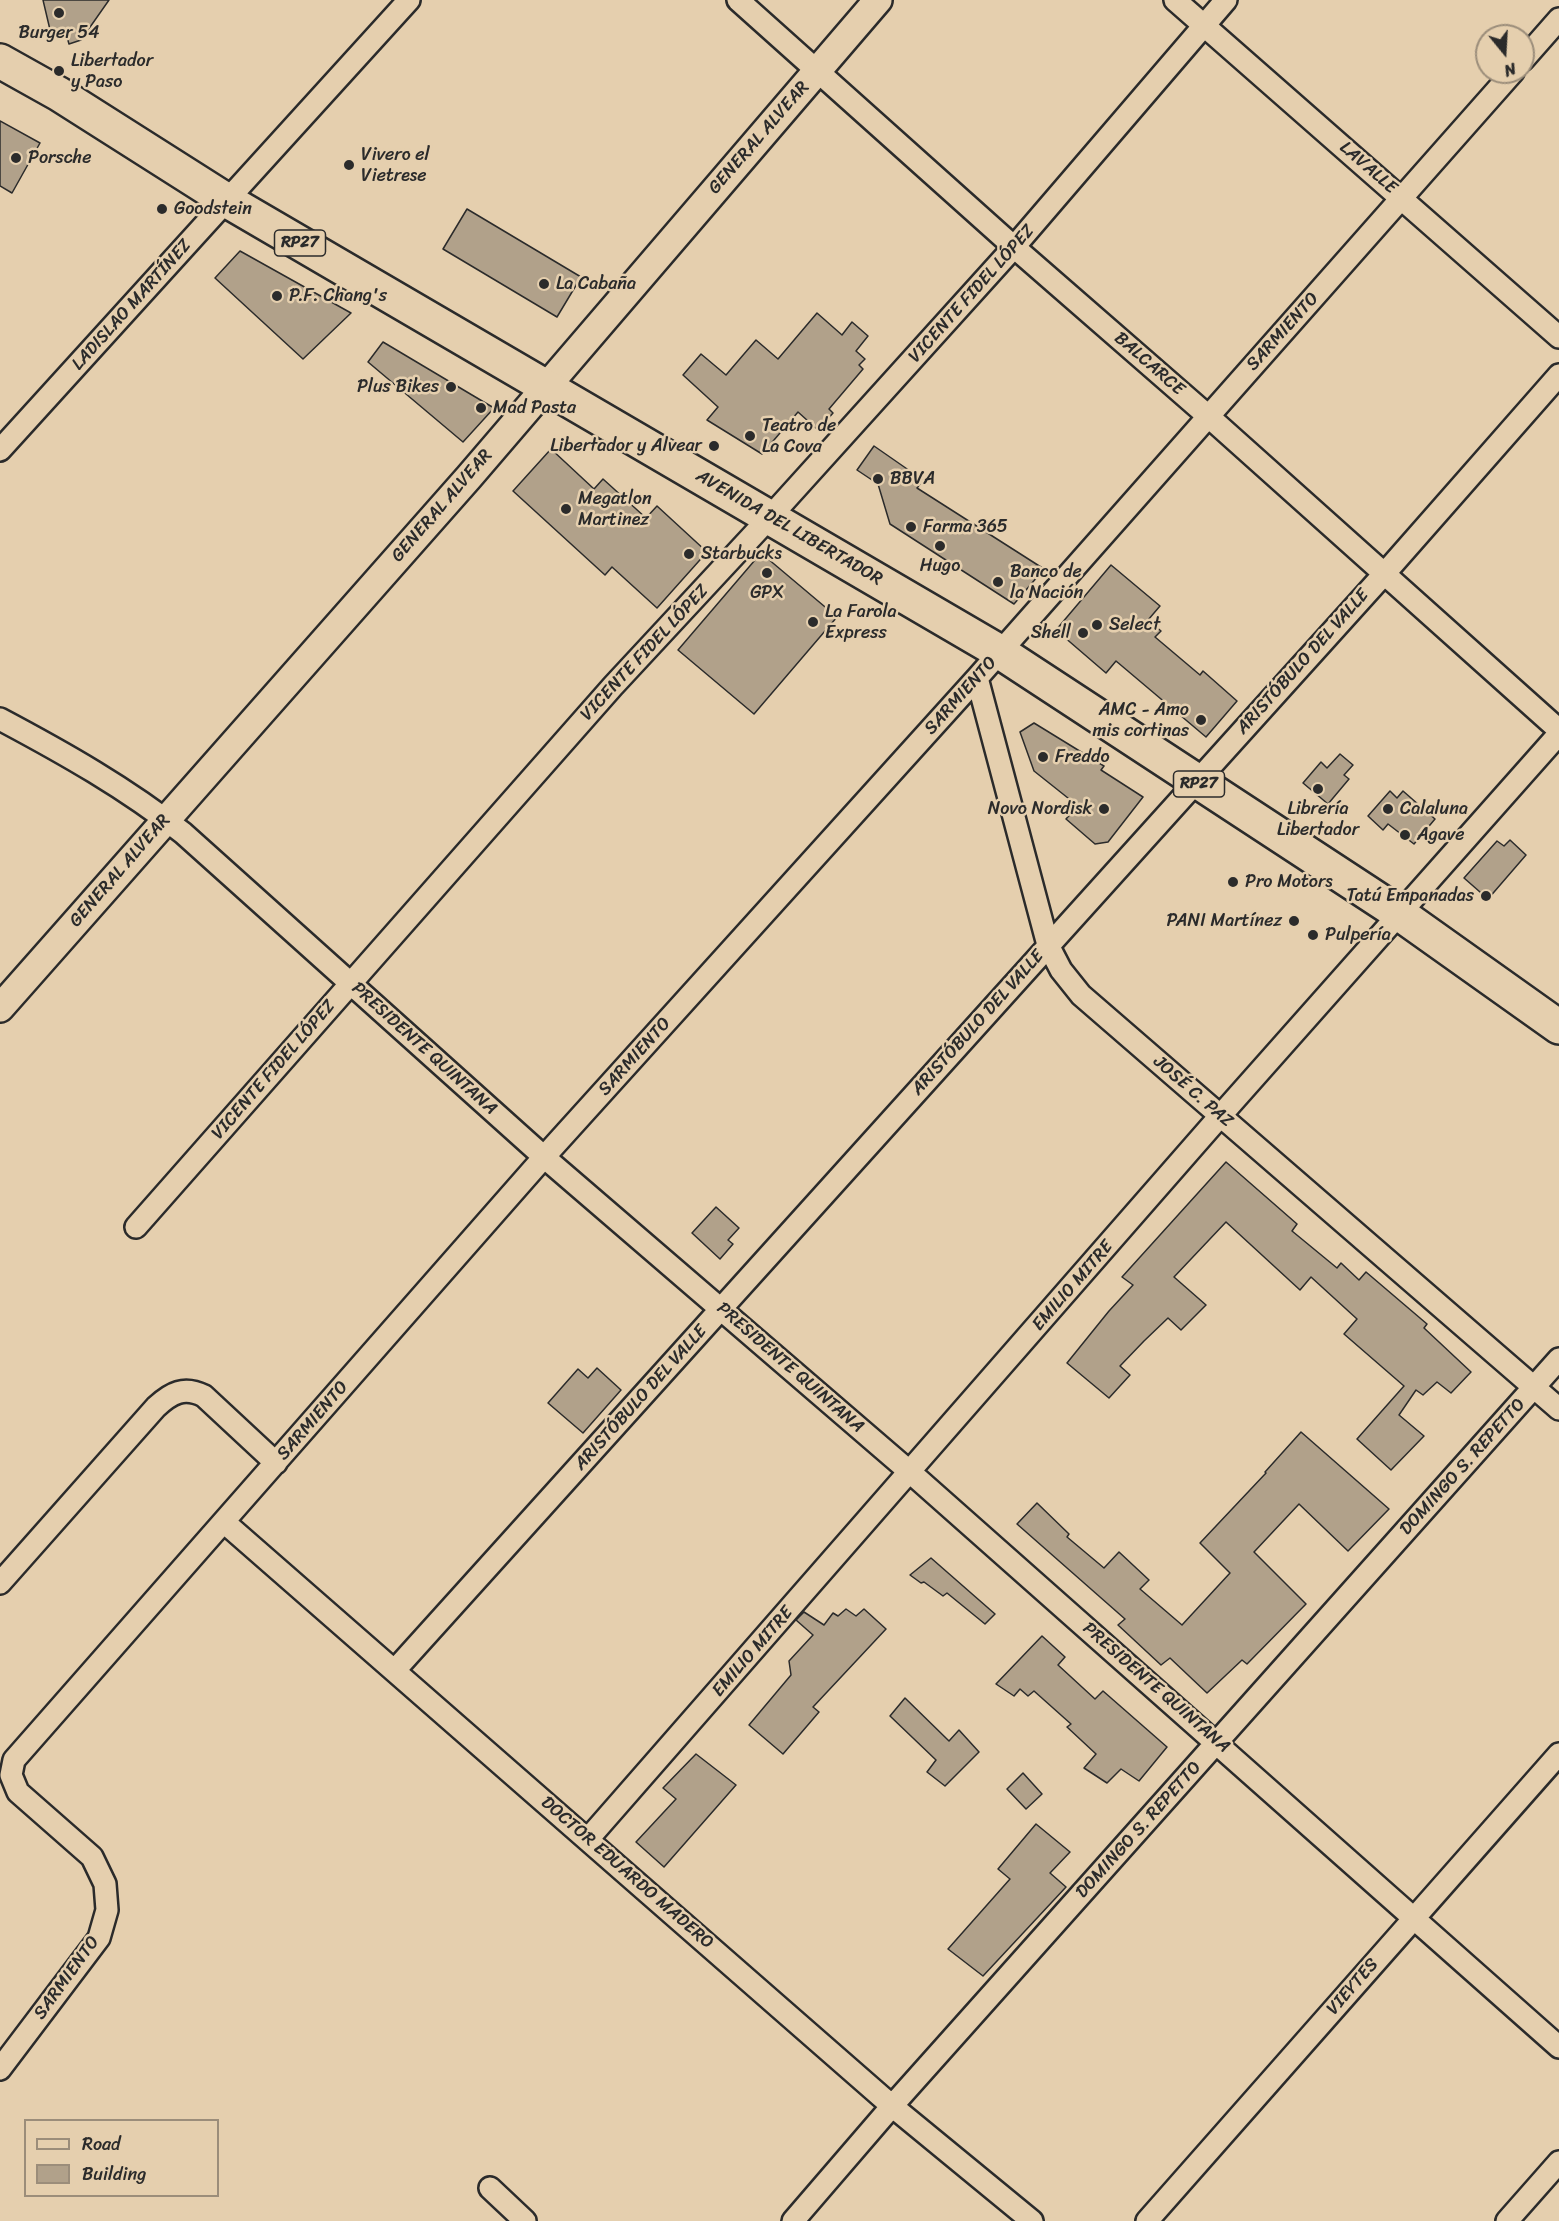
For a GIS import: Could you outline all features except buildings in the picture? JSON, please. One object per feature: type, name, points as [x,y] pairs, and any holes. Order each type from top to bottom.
[{"type":"main road","name":"AVENIDA DEL LIBERTADOR","points":[[3,67],[59,94],[226,200],[1000,652],[1400,914],[1559,1027]]},
{"type":"street","name":"LADISLAO MARTÍNEZ","points":[[0,450],[410,0]]},
{"type":"street","name":"BALCARCE","points":[[738,0],[1014,248],[1385,573],[1559,732]]},
{"type":"street","name":"GENERAL ALVEAR","points":[[0,1008],[469,477],[878,0]]},
{"type":"street","name":"LAVALLE","points":[[1175,0],[1559,337]]},
{"type":"street","name":"VICENTE FIDEL LÓPEZ","points":[[136,1227],[613,686],[1014,248],[1227,0]]},
{"type":"street","points":[[1535,47],[1559,20]]},
{"type":"street","name":"SARMIENTO","points":[[0,2069],[99,1938],[107,1910],[105,1884],[92,1857],[18,1792],[11,1775],[14,1760],[544,1157],[977,678],[1501,84]]},
{"type":"street","name":"ARISTÓBULO DEL VALLE","points":[[395,1670],[1385,573],[1559,375]]},
{"type":"street","name":"JOSÉ C. PAZ","points":[[977,678],[1048,945],[1061,970],[1081,995],[1559,1409]]},
{"type":"street","name":"PRESIDENTE QUINTANA","points":[[0,719],[125,790],[165,819],[544,1157],[910,1472],[1559,2047]]},
{"type":"street","name":"EMILIO MITRE","points":[[588,1839],[1559,732]]},
{"type":"street","name":"DOMINGO S. REPETTO","points":[[793,2221],[892,2106],[1559,1359]]},
{"type":"street","points":[[0,1583],[169,1395],[182,1390],[194,1391],[204,1396],[276,1463]]},
{"type":"street","name":"DOCTOR EDUARDO MADERO","points":[[224,1522],[892,2106],[1032,2221]]},
{"type":"street","name":"VIEYTES","points":[[1147,2221],[1559,1754]]},
{"type":"street","points":[[1507,2221],[1559,2162]]},
{"type":"street","points":[[490,2188],[525,2221]]},
{"type":"place","name":"Burger 54","points":[[59,13]]},
{"type":"place","name":"Libertador y Paso","points":[[59,71]]},
{"type":"place","name":"Porsche","points":[[16,158]]},
{"type":"place","name":"Vivero el Vietrese","points":[[349,165]]},
{"type":"place","name":"Goodstein","points":[[162,209]]},
{"type":"place","name":"La Cabaña","points":[[544,284]]},
{"type":"place","name":"P.F. Chang's","points":[[277,296]]},
{"type":"place","name":"Plus Bikes","points":[[451,387]]},
{"type":"place","name":"Mad Pasta","points":[[481,408]]},
{"type":"place","name":"Teatro de La Cova","points":[[750,436]]},
{"type":"place","name":"Libertador y Alvear","points":[[714,446]]},
{"type":"place","name":"BBVA","points":[[878,479]]},
{"type":"place","name":"Megatlon Martinez","points":[[566,509]]},
{"type":"place","name":"Farma 365","points":[[911,527]]},
{"type":"place","name":"Hugo","points":[[940,546]]},
{"type":"place","name":"Starbucks","points":[[689,554]]},
{"type":"place","name":"GPX","points":[[767,573]]},
{"type":"place","name":"Banco de la Nación","points":[[998,582]]},
{"type":"place","name":"La Farola Express","points":[[813,622]]},
{"type":"place","name":"Select","points":[[1097,625]]},
{"type":"place","name":"Shell","points":[[1083,633]]},
{"type":"place","name":"AMC - Amo mis cortinas","points":[[1201,720]]},
{"type":"place","name":"Freddo","points":[[1043,757]]},
{"type":"place","name":"Librería Libertador","points":[[1318,789]]},
{"type":"place","name":"Novo Nordisk","points":[[1104,809]]},
{"type":"place","name":"Calaluna","points":[[1388,809]]},
{"type":"place","name":"Agave","points":[[1405,835]]},
{"type":"place","name":"Pro Motors","points":[[1233,882]]},
{"type":"place","name":"Tatú Empanadas","points":[[1486,896]]},
{"type":"place","name":"PANI Martínez","points":[[1294,921]]},
{"type":"place","name":"Pulpería","points":[[1313,935]]}]
